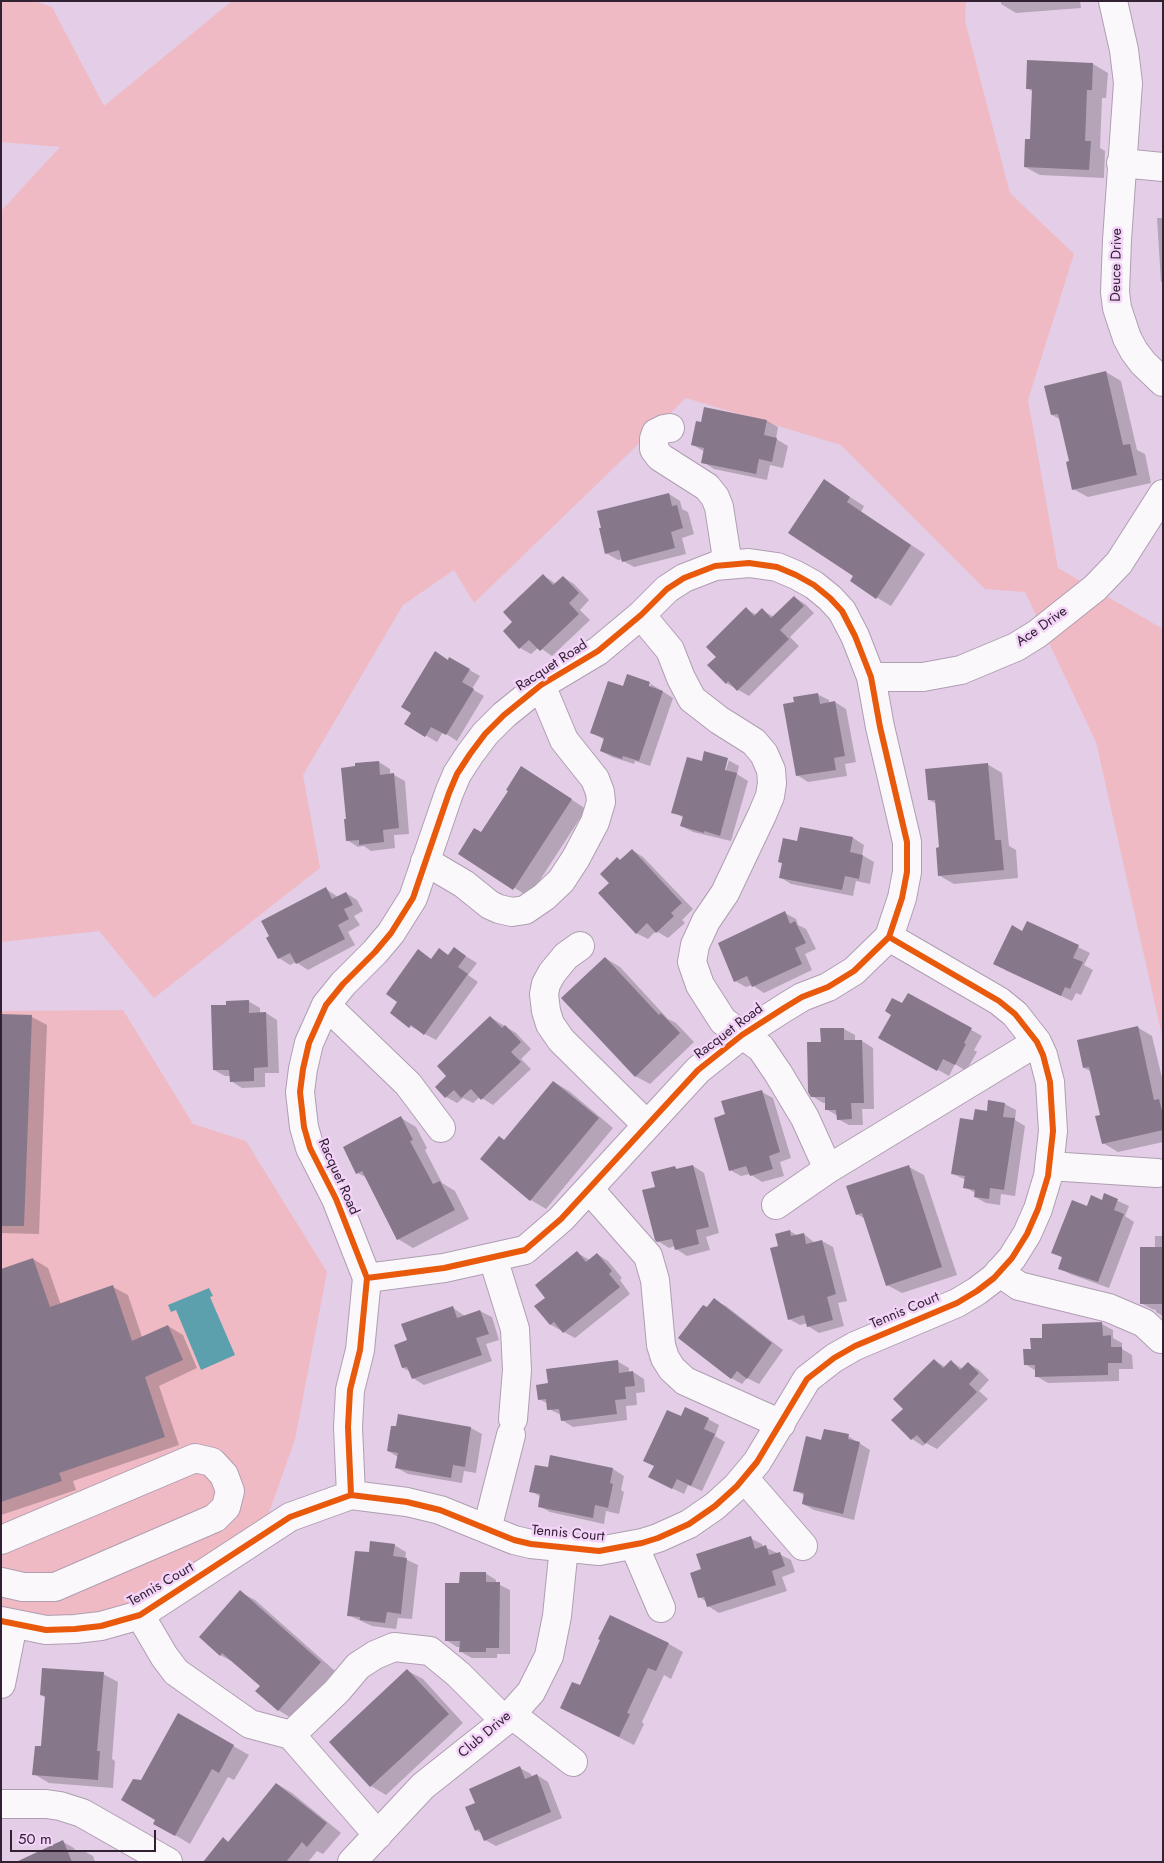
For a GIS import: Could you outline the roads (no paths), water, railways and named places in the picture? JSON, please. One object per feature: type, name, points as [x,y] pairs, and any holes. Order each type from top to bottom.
[{"type":"street","name":"Deuce Drive","points":[[1114,1],[1124,50],[1128,82],[1121,163],[1115,292],[1117,308],[1121,323],[1134,351],[1143,363],[1163,382]]},
{"type":"street","points":[[1121,163],[1163,167]]},
{"type":"street","points":[[670,428],[656,433],[654,449],[660,456],[707,487],[715,497],[719,507],[728,565]]},
{"type":"street","name":"Ace Drive","points":[[871,677],[923,677],[961,670],[1016,647],[1037,634],[1095,588],[1118,562],[1163,494]]},
{"type":"street","name":"Racquet Road","points":[[351,1495],[348,1428],[350,1390],[362,1332],[367,1278],[336,1199],[310,1148],[304,1127],[300,1092],[309,1042],[326,1005],[375,952],[413,898],[448,793],[470,754],[484,734],[504,715],[541,685],[598,650],[641,615],[667,589],[684,578],[706,569],[749,563],[777,567],[814,585],[842,611],[855,636],[871,677],[880,727],[907,842],[907,872],[902,898],[889,937],[854,971],[828,987],[802,997],[784,1008],[742,1035],[698,1070],[561,1219],[525,1250],[444,1268],[367,1278]]},
{"type":"street","points":[[641,615],[670,650],[692,699],[719,720],[754,742],[764,754],[771,770],[770,796],[725,893],[706,921],[695,945],[692,962],[700,985],[714,1010],[723,1021],[761,1048],[778,1073],[804,1118],[828,1170]]},
{"type":"street","points":[[425,861],[464,884],[490,905],[512,912],[525,910],[544,897],[561,880],[576,858],[595,822],[601,802],[600,792],[595,779],[564,740],[541,685]]},
{"type":"street","name":"Tennis Court","points":[[7,1622],[46,1630],[75,1629],[101,1626],[140,1615],[290,1517],[351,1495],[407,1502],[440,1510],[531,1544],[599,1551],[634,1545],[658,1538],[689,1524],[715,1506],[744,1478],[757,1462],[807,1379],[834,1358],[855,1346],[957,1303],[977,1291],[1012,1258],[1027,1234],[1038,1209],[1049,1166],[1053,1131],[1050,1082],[1043,1055],[1037,1042],[1015,1014],[999,1001],[889,937]]},
{"type":"street","points":[[580,946],[566,956],[552,973],[546,984],[544,994],[550,1024],[562,1040],[647,1125]]},
{"type":"street","points":[[326,1005],[408,1084],[441,1128]]},
{"type":"street","points":[[776,1205],[828,1170],[1037,1042]]},
{"type":"street","points":[[1049,1166],[1157,1173]]},
{"type":"street","points":[[589,1189],[648,1256],[655,1280],[661,1346],[672,1370],[685,1381],[781,1424]]},
{"type":"street","points":[[487,1529],[512,1427],[517,1370],[515,1329],[493,1258]]},
{"type":"street","points":[[999,1272],[1019,1286],[1118,1312],[1144,1323],[1161,1339]]},
{"type":"street","points":[[1,1540],[195,1458],[212,1462],[224,1476],[230,1491],[226,1507],[216,1518],[55,1587],[23,1587],[1,1582]]},
{"type":"street","points":[[744,1478],[803,1546]]},
{"type":"street","points":[[634,1545],[661,1608]]},
{"type":"street","name":"Club Drive","points":[[352,1862],[423,1786],[508,1717],[531,1692],[549,1656],[557,1616],[564,1548]]},
{"type":"street","points":[[140,1615],[164,1656],[176,1672],[250,1724],[291,1735],[378,1834]]},
{"type":"street","points":[[1,1684],[7,1622]]},
{"type":"street","points":[[291,1735],[336,1692],[358,1666],[375,1655],[394,1647],[430,1651],[508,1717],[573,1762]]},
{"type":"street","points":[[1,1804],[46,1804],[82,1812],[168,1862]]},
{"type":"water","points":[[209,1288],[213,1296],[210,1297],[235,1355],[201,1370],[176,1310],[171,1312],[168,1305]]}]
